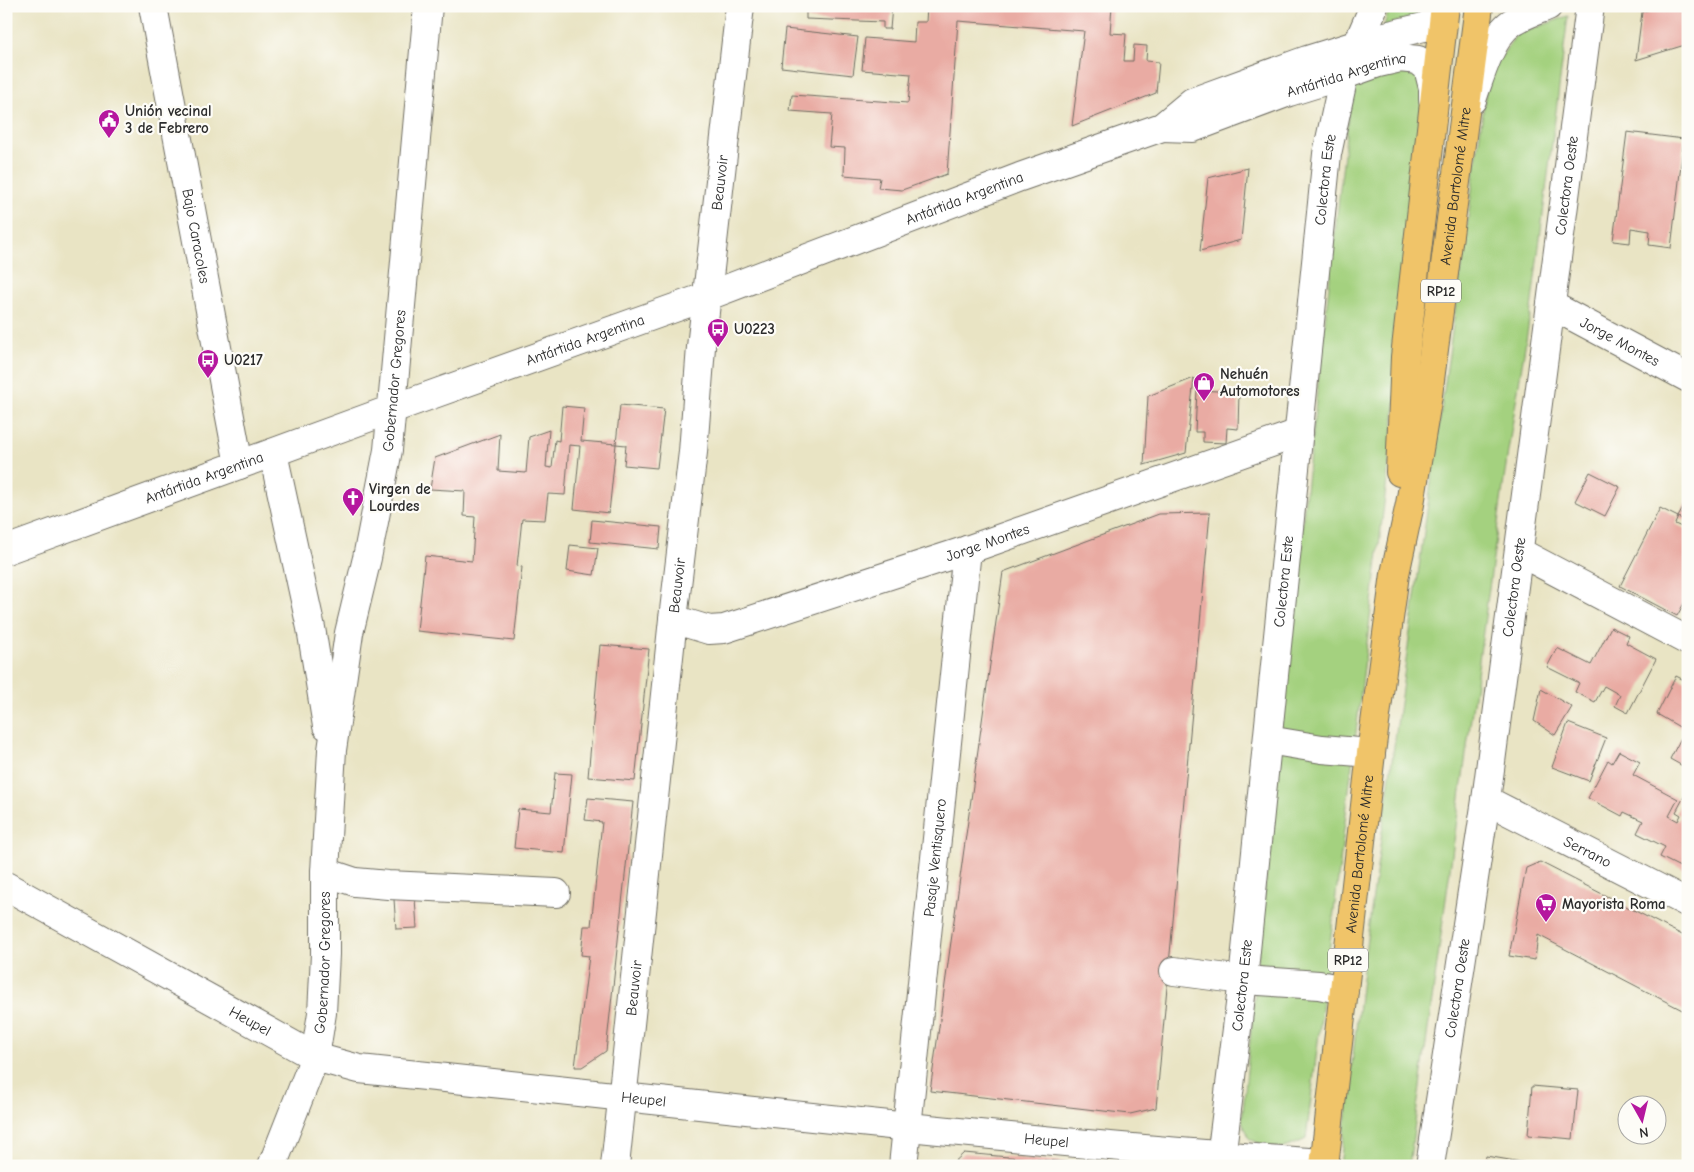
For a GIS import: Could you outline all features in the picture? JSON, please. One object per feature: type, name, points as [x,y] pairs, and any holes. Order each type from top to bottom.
[{"type":"main road","name":"Avenida Bartolomé Mitre","points":[[1395,574],[1405,357],[1445,6]]},
{"type":"main road","name":"Avenida Bartolomé Mitre","points":[[1324,1164],[1371,753],[1395,574],[1410,504],[1426,404],[1479,6]]},
{"type":"street","name":"Bajo Caracoles","points":[[153,6],[239,465]]},
{"type":"street","name":"Gobernador Gregores","points":[[272,1166],[315,1057],[322,1014],[325,954],[325,872],[332,750],[349,633],[380,495],[388,450],[428,6]]},
{"type":"street","name":"Beauvoir","points":[[615,1166],[673,619],[693,452],[701,348],[740,6]]},
{"type":"street","name":"Colectora Este","points":[[1221,1161],[1243,980],[1327,154],[1344,75],[1374,6]]},
{"type":"street","name":"Antártida Argentina","points":[[6,550],[708,296],[1020,177],[1162,127],[1192,102],[1307,60],[1359,43],[1432,23],[1441,6]]},
{"type":"street","points":[[1463,130],[1479,78],[1502,33],[1512,22],[1548,6]]},
{"type":"street","name":"Colectora Oeste","points":[[1430,1166],[1486,800],[1590,6]]},
{"type":"street","name":"Antártida Argentina","points":[[1162,127],[1193,128],[1282,94],[1378,63],[1400,58],[1418,60],[1428,68],[1433,88],[1433,113]]},
{"type":"street","name":"Jorge Montes","points":[[1550,305],[1688,378]]},
{"type":"street","name":"Jorge Montes","points":[[673,619],[709,630],[724,629],[968,550],[1298,433]]},
{"type":"street","name":"Gobernador Gregores","points":[[273,453],[309,619],[332,750]]},
{"type":"street","name":"Pasaje Ventisquero","points":[[903,1166],[968,550]]},
{"type":"street","points":[[1519,552],[1688,642]]},
{"type":"street","points":[[1268,740],[1322,749],[1371,753]]},
{"type":"street","name":"Serrano","points":[[1486,800],[1688,903]]},
{"type":"street","points":[[325,872],[355,882],[388,885],[556,893]]},
{"type":"street","name":"Heupel","points":[[6,886],[315,1057],[359,1069],[1221,1161],[1324,1164]]},
{"type":"street","points":[[1174,971],[1344,990]]},
{"type":"green space","points":[[1390,6],[1432,6],[1431,11],[1384,26]]},
{"type":"green space","points":[[1568,16],[1531,309],[1508,451],[1409,1166],[1340,1166],[1365,953],[1488,76],[1516,35]]},
{"type":"green space","points":[[1404,67],[1422,74],[1425,96],[1392,439],[1306,1139],[1290,1146],[1278,1148],[1266,1146],[1250,1139],[1242,1121],[1293,606],[1350,100],[1356,84]]},
{"type":"building","points":[[806,6],[892,6],[890,29],[883,29],[883,22],[806,19]]},
{"type":"building","points":[[927,6],[1112,6],[1110,33],[1126,34],[1124,61],[1133,61],[1134,45],[1147,46],[1146,61],[1159,62],[1156,93],[1072,126],[1084,31],[958,21],[947,174],[902,190],[878,188],[880,178],[844,175],[845,148],[829,147],[832,114],[790,111],[792,95],[908,103],[911,74],[862,70],[865,38],[914,42],[915,22],[926,22]]},
{"type":"building","points":[[1658,6],[1688,6],[1688,44],[1636,60],[1642,12]]},
{"type":"building","points":[[785,29],[858,37],[853,75],[781,67]]},
{"type":"building","points":[[1627,132],[1684,139],[1671,248],[1649,245],[1650,231],[1631,228],[1630,243],[1613,241]]},
{"type":"building","points":[[1248,168],[1241,240],[1200,251],[1208,178]]},
{"type":"building","points":[[1194,378],[1186,453],[1144,465],[1148,396]]},
{"type":"building","points":[[1197,390],[1239,392],[1238,429],[1227,428],[1226,443],[1203,442],[1203,432],[1195,432]]},
{"type":"building","points":[[620,405],[664,409],[657,468],[624,465],[626,445],[616,444]]},
{"type":"building","points":[[562,406],[584,408],[581,441],[616,444],[609,513],[574,509],[580,446],[569,445],[565,495],[548,494],[545,520],[522,519],[517,566],[522,567],[514,641],[417,631],[425,556],[472,561],[475,517],[464,516],[465,491],[430,489],[435,458],[500,434],[498,471],[526,473],[529,437],[549,430],[546,467],[552,468],[555,440],[559,441]]},
{"type":"building","points":[[1590,472],[1620,487],[1605,516],[1575,501]]},
{"type":"building","points":[[1688,499],[1688,522],[1678,517]]},
{"type":"building","points":[[1660,508],[1678,517],[1675,524],[1688,530],[1688,596],[1677,616],[1620,586]]},
{"type":"building","points":[[1210,513],[1156,1108],[1130,1114],[930,1091],[1003,572],[1159,514]]},
{"type":"building","points":[[592,520],[661,527],[659,549],[590,542]]},
{"type":"building","points":[[570,545],[598,548],[594,575],[567,571]]},
{"type":"building","points":[[1611,627],[1629,636],[1626,643],[1656,659],[1628,713],[1615,706],[1620,695],[1604,686],[1595,702],[1575,692],[1579,683],[1547,667],[1557,648],[1591,665]]},
{"type":"building","points":[[600,645],[649,649],[635,781],[588,777]]},
{"type":"building","points":[[1676,676],[1688,682],[1688,732],[1657,714]]},
{"type":"building","points":[[1541,689],[1572,707],[1555,735],[1534,721]]},
{"type":"building","points":[[1568,723],[1606,738],[1589,781],[1552,767]]},
{"type":"building","points":[[1681,738],[1688,742],[1688,769],[1670,759]]},
{"type":"building","points":[[1619,751],[1640,762],[1633,775],[1678,799],[1669,816],[1678,821],[1681,815],[1676,812],[1688,789],[1688,871],[1660,857],[1665,847],[1637,833],[1643,821],[1624,812],[1622,816],[1588,798],[1608,760],[1612,763]]},
{"type":"building","points":[[555,773],[572,774],[564,853],[514,848],[518,809],[551,812]]},
{"type":"building","points":[[588,798],[633,802],[606,1051],[582,1067],[575,1067],[589,956],[581,955],[584,926],[591,926],[602,822],[585,820]]},
{"type":"building","points":[[1540,862],[1688,938],[1688,1013],[1538,935],[1535,960],[1509,956],[1526,868]]},
{"type":"building","points":[[415,898],[417,928],[396,929],[394,899]]},
{"type":"building","points":[[1532,1086],[1578,1090],[1573,1139],[1528,1135]]},
{"type":"building","points":[[964,1153],[1087,1164],[1087,1166],[950,1166]]},
{"type":"building","points":[[1486,1156],[1539,1165],[1539,1166],[1484,1166]]},
{"type":"place","name":"Unión vecinal 3 de Febrero","points":[[109,139]]},
{"type":"place","name":"U0223","points":[[718,348]]},
{"type":"place","name":"U0217","points":[[208,379]]},
{"type":"place","name":"Nehuén Automotores","points":[[1204,402]]},
{"type":"place","name":"Virgen de Lourdes","points":[[353,517]]},
{"type":"place","name":"Mayorista Roma","points":[[1546,923]]}]
